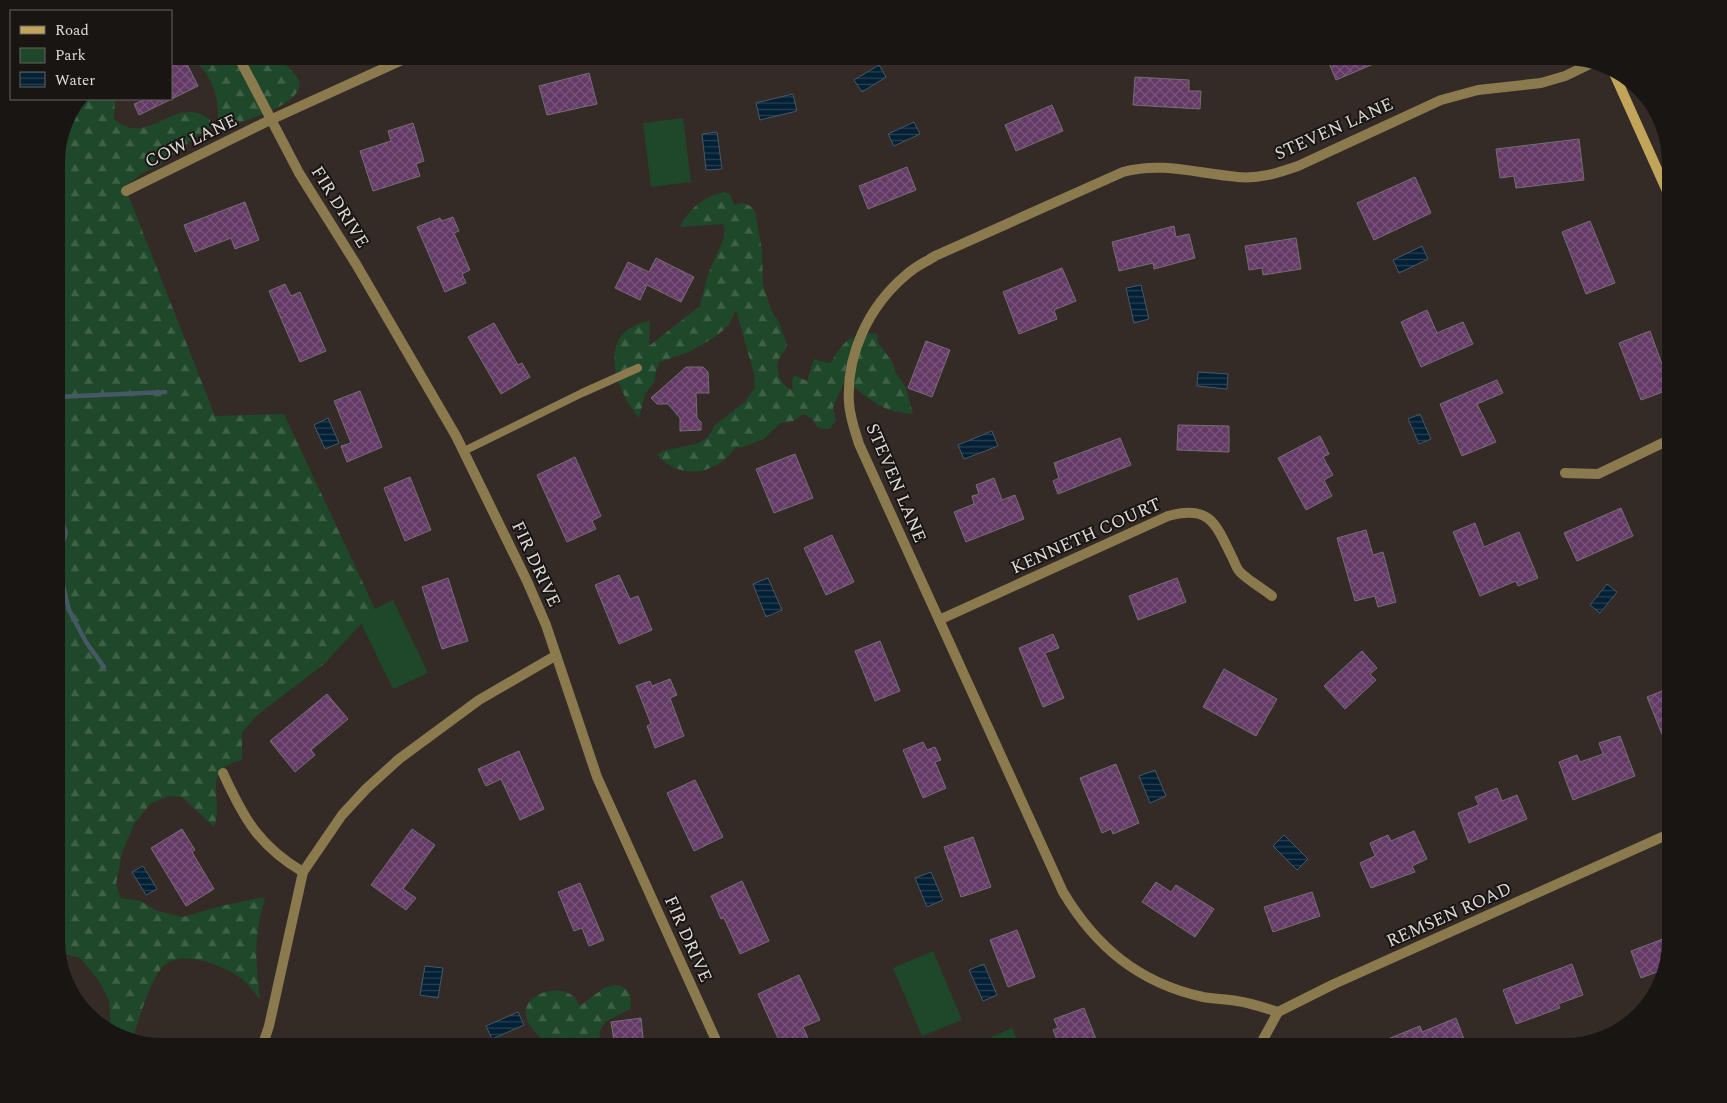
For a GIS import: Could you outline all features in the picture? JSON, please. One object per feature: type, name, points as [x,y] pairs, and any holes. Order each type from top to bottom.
[{"type":"main road","points":[[1617,80],[1662,180]]},
{"type":"street","points":[[242,65],[270,120]]},
{"type":"street","name":"COW LANE","points":[[126,191],[270,120],[391,65]]},
{"type":"street","name":"STEVEN LANE","points":[[1278,1012],[1240,1001],[1203,997],[1166,985],[1120,961],[1076,914],[1063,892],[859,444],[849,403],[850,374],[862,331],[881,299],[907,274],[935,256],[1123,172],[1140,167],[1159,166],[1239,177],[1278,173],[1298,166],[1441,100],[1478,90],[1541,83],[1565,76],[1584,67]]},
{"type":"street","name":"FIR DRIVE","points":[[270,120],[299,173],[356,264],[464,451],[527,580],[546,625],[597,777],[715,1038]]},
{"type":"street","points":[[1565,473],[1598,474],[1662,443]]},
{"type":"street","name":"KENNETH COURT","points":[[939,620],[1168,516],[1185,511],[1206,515],[1216,524],[1240,572],[1272,596]]},
{"type":"street","points":[[265,1038],[270,1026],[303,872],[342,815],[366,789],[400,758],[480,700],[555,656]]},
{"type":"street","points":[[223,773],[238,805],[260,839],[278,857],[303,872]]},
{"type":"street","name":"REMSEN ROAD","points":[[1278,1012],[1334,984],[1662,837]]},
{"type":"street","points":[[1264,1038],[1278,1012]]},
{"type":"lane","points":[[464,451],[582,393],[638,368]]},
{"type":"green space","points":[[199,65],[286,65],[299,81],[298,90],[292,98],[266,113],[216,128],[218,117],[217,98],[210,80]]},
{"type":"green space","points":[[87,100],[115,100],[114,119],[127,127],[151,126],[185,112],[197,113],[210,120],[210,127],[156,167],[144,172],[128,185],[127,192],[215,416],[284,414],[375,609],[324,664],[255,717],[242,733],[242,760],[221,770],[217,778],[217,816],[214,827],[182,797],[170,796],[151,803],[134,824],[122,853],[116,884],[121,898],[141,901],[157,911],[183,917],[221,906],[265,897],[256,948],[260,999],[245,981],[226,969],[194,959],[174,960],[166,964],[156,977],[146,998],[134,1034],[110,1023],[109,1000],[99,981],[80,958],[66,954],[65,947],[65,156],[72,125]]},
{"type":"green space","points":[[683,118],[691,182],[651,187],[643,123]]},
{"type":"green space","points":[[725,192],[730,194],[734,205],[743,203],[755,211],[762,251],[763,285],[772,312],[779,322],[787,345],[778,363],[778,373],[785,386],[793,390],[792,380],[794,375],[807,381],[814,359],[828,363],[832,362],[839,349],[850,339],[862,334],[877,334],[878,343],[893,363],[895,371],[906,388],[913,414],[887,409],[869,399],[854,387],[844,383],[833,407],[836,421],[829,429],[818,428],[811,418],[803,414],[793,421],[780,423],[764,439],[740,448],[736,447],[719,464],[709,469],[698,471],[677,469],[657,455],[663,451],[699,443],[708,437],[715,425],[745,402],[755,387],[754,374],[736,310],[728,326],[715,337],[689,352],[660,362],[656,371],[655,381],[645,394],[639,418],[622,391],[614,362],[616,348],[622,336],[633,327],[650,321],[649,346],[700,306],[707,277],[725,231],[723,224],[680,227],[688,214],[698,204],[710,196]]},
{"type":"green space","points":[[393,600],[428,673],[393,689],[358,617]]},
{"type":"green space","points":[[933,951],[962,1020],[922,1036],[893,968]]},
{"type":"green space","points":[[614,985],[623,987],[629,992],[631,1000],[630,1009],[605,1022],[600,1031],[600,1038],[541,1038],[527,1019],[526,1011],[528,1004],[533,998],[547,991],[563,991],[570,994],[580,1006],[604,988]]},
{"type":"green space","points":[[1012,1028],[1016,1038],[989,1038]]},
{"type":"water","points":[[879,65],[886,77],[862,92],[854,80]]},
{"type":"water","points":[[793,94],[797,111],[760,120],[756,103]]},
{"type":"water","points":[[914,122],[920,134],[894,146],[888,134]]},
{"type":"water","points":[[717,132],[722,169],[706,170],[702,134]]},
{"type":"water","points":[[1422,246],[1428,259],[1399,273],[1393,260]]},
{"type":"water","points":[[1141,285],[1149,319],[1134,323],[1126,288]]},
{"type":"water","points":[[1198,372],[1228,374],[1227,389],[1197,386]]},
{"type":"water","points":[[1420,414],[1431,439],[1419,444],[1408,419]]},
{"type":"water","points":[[328,418],[339,443],[325,449],[314,425]]},
{"type":"water","points":[[992,431],[998,446],[964,459],[958,445]]},
{"type":"water","points":[[768,578],[782,610],[766,617],[753,584]]},
{"type":"water","points":[[1607,584],[1617,592],[1600,613],[1590,605]]},
{"type":"water","points":[[1155,770],[1166,796],[1150,803],[1139,776]]},
{"type":"water","points":[[1284,835],[1308,859],[1297,870],[1273,846]]},
{"type":"water","points":[[143,866],[157,889],[146,895],[132,872]]},
{"type":"water","points":[[931,872],[943,900],[927,907],[915,878]]},
{"type":"water","points":[[984,964],[997,995],[983,1001],[969,970]]},
{"type":"water","points":[[425,966],[443,968],[438,998],[420,995]]},
{"type":"water","points":[[518,1012],[524,1025],[494,1038],[492,1038],[486,1026]]},
{"type":"building","points":[[172,65],[188,65],[198,86],[172,99]]},
{"type":"building","points":[[1330,65],[1371,65],[1336,80]]},
{"type":"building","points":[[589,73],[597,104],[547,115],[539,86]]},
{"type":"building","points":[[1135,77],[1189,80],[1189,91],[1201,91],[1200,109],[1133,105]]},
{"type":"building","points":[[144,100],[170,100],[139,115],[134,104]]},
{"type":"building","points":[[1052,105],[1063,131],[1016,151],[1005,125]]},
{"type":"building","points":[[413,123],[424,161],[416,164],[420,176],[373,191],[360,151],[391,141],[388,131]]},
{"type":"building","points":[[1579,139],[1584,180],[1516,188],[1514,176],[1500,178],[1496,149]]},
{"type":"building","points":[[907,167],[916,190],[868,209],[859,186]]},
{"type":"building","points":[[1415,177],[1431,213],[1374,240],[1357,203]]},
{"type":"building","points":[[245,202],[259,240],[235,249],[231,238],[195,252],[184,225]]},
{"type":"building","points":[[453,217],[459,231],[454,233],[470,270],[462,274],[466,283],[445,292],[417,227],[440,218],[442,221]]},
{"type":"building","points":[[1590,221],[1615,283],[1586,294],[1562,232]]},
{"type":"building","points":[[1174,226],[1176,237],[1189,234],[1195,258],[1154,269],[1153,263],[1119,271],[1112,242]]},
{"type":"building","points":[[1296,238],[1301,269],[1263,275],[1262,268],[1249,270],[1245,246]]},
{"type":"building","points":[[656,258],[694,277],[681,302],[647,285],[640,300],[615,288],[628,262],[649,272]]},
{"type":"building","points":[[1062,268],[1076,301],[1054,310],[1057,319],[1019,334],[1003,292]]},
{"type":"building","points":[[285,284],[291,296],[300,292],[326,351],[300,362],[269,291]]},
{"type":"building","points":[[1427,310],[1437,333],[1463,322],[1473,344],[1421,367],[1401,322]]},
{"type":"building","points":[[494,323],[518,365],[522,363],[530,377],[501,394],[468,337]]},
{"type":"building","points":[[1650,331],[1662,364],[1662,392],[1641,400],[1619,343]]},
{"type":"building","points":[[926,341],[950,350],[932,397],[908,388]]},
{"type":"building","points":[[686,367],[703,367],[708,372],[709,393],[696,393],[697,418],[701,422],[701,430],[680,431],[680,418],[668,404],[657,404],[651,398]]},
{"type":"building","points":[[1497,380],[1503,393],[1477,404],[1496,442],[1462,456],[1440,404]]},
{"type":"building","points":[[360,391],[382,447],[347,462],[341,446],[351,443],[334,401]]},
{"type":"building","points":[[1178,425],[1229,426],[1229,452],[1177,450]]},
{"type":"building","points":[[1320,436],[1329,454],[1323,457],[1333,475],[1324,480],[1332,496],[1306,510],[1278,458]]},
{"type":"building","points":[[1120,438],[1131,465],[1058,494],[1053,481],[1059,478],[1054,463]]},
{"type":"building","points":[[795,454],[813,498],[774,513],[756,469]]},
{"type":"building","points":[[575,457],[601,516],[592,521],[596,529],[567,542],[537,475]]},
{"type":"building","points":[[410,477],[431,530],[405,541],[384,488]]},
{"type":"building","points":[[994,478],[1002,500],[1015,495],[1024,519],[966,542],[954,512],[974,504],[972,496],[979,494],[976,485]]},
{"type":"building","points":[[1621,508],[1633,536],[1577,561],[1564,533]]},
{"type":"building","points":[[1475,523],[1484,547],[1519,532],[1538,578],[1518,586],[1516,581],[1480,596],[1453,532]]},
{"type":"building","points":[[1366,530],[1373,555],[1383,552],[1396,602],[1378,607],[1375,596],[1355,601],[1337,538]]},
{"type":"building","points":[[832,535],[854,582],[826,595],[804,548]]},
{"type":"building","points":[[619,575],[630,599],[638,596],[652,630],[619,644],[595,585]]},
{"type":"building","points":[[448,578],[468,641],[442,649],[422,587]]},
{"type":"building","points":[[1177,578],[1186,602],[1138,620],[1129,596]]},
{"type":"building","points":[[1053,634],[1059,648],[1045,653],[1064,698],[1043,707],[1019,648]]},
{"type":"building","points":[[880,641],[900,691],[875,701],[855,651]]},
{"type":"building","points":[[1362,651],[1377,668],[1370,674],[1376,680],[1345,709],[1324,686]]},
{"type":"building","points":[[1224,669],[1277,699],[1256,736],[1203,707]]},
{"type":"building","points":[[670,679],[677,695],[670,698],[684,736],[655,748],[647,726],[651,724],[636,686],[650,681],[652,686]]},
{"type":"building","points":[[1662,691],[1662,734],[1647,697]]},
{"type":"building","points":[[327,694],[348,719],[311,750],[315,755],[295,772],[270,741]]},
{"type":"building","points":[[1620,736],[1635,776],[1573,800],[1559,762],[1577,755],[1580,762],[1603,754],[1599,743]]},
{"type":"building","points":[[923,742],[927,750],[935,747],[941,760],[935,762],[946,788],[923,798],[903,750]]},
{"type":"building","points":[[519,751],[544,809],[520,820],[501,779],[486,786],[478,769]]},
{"type":"building","points":[[1116,764],[1139,823],[1113,834],[1111,829],[1102,833],[1080,778]]},
{"type":"building","points":[[695,780],[723,837],[694,851],[667,793]]},
{"type":"building","points":[[1497,788],[1502,801],[1517,795],[1527,819],[1469,843],[1458,813],[1479,805],[1475,797]]},
{"type":"building","points":[[182,829],[195,850],[192,852],[214,889],[186,906],[151,848]]},
{"type":"building","points":[[412,829],[435,845],[403,889],[416,898],[406,910],[371,885]]},
{"type":"building","points":[[1414,831],[1427,859],[1412,866],[1415,872],[1371,888],[1360,863],[1375,856],[1370,843],[1388,835],[1391,841]]},
{"type":"building","points":[[973,837],[991,887],[961,897],[944,847]]},
{"type":"building","points":[[742,881],[769,941],[740,954],[724,918],[721,919],[711,896]]},
{"type":"building","points":[[1156,882],[1171,892],[1176,885],[1214,909],[1195,937],[1142,902]]},
{"type":"building","points":[[580,883],[604,940],[589,946],[582,928],[574,931],[558,892]]},
{"type":"building","points":[[1312,892],[1320,916],[1273,932],[1264,907]]},
{"type":"building","points":[[1017,930],[1035,977],[1008,987],[990,940]]},
{"type":"building","points":[[1662,939],[1657,972],[1641,978],[1631,951]]},
{"type":"building","points":[[1572,964],[1583,995],[1558,1004],[1560,1008],[1516,1024],[1503,990]]},
{"type":"building","points":[[799,975],[820,1020],[803,1027],[808,1038],[778,1038],[758,994]]},
{"type":"building","points":[[1084,1008],[1096,1038],[1056,1038],[1053,1030],[1058,1028],[1054,1019]]},
{"type":"building","points":[[641,1018],[643,1038],[614,1038],[611,1022]]},
{"type":"building","points":[[1456,1018],[1464,1038],[1390,1038],[1420,1026],[1422,1032]]},
{"type":"waterway","points":[[65,397],[165,392]]},
{"type":"waterway","points":[[65,530],[65,536]]},
{"type":"waterway","points":[[65,594],[69,610],[86,642],[104,667]]}]
